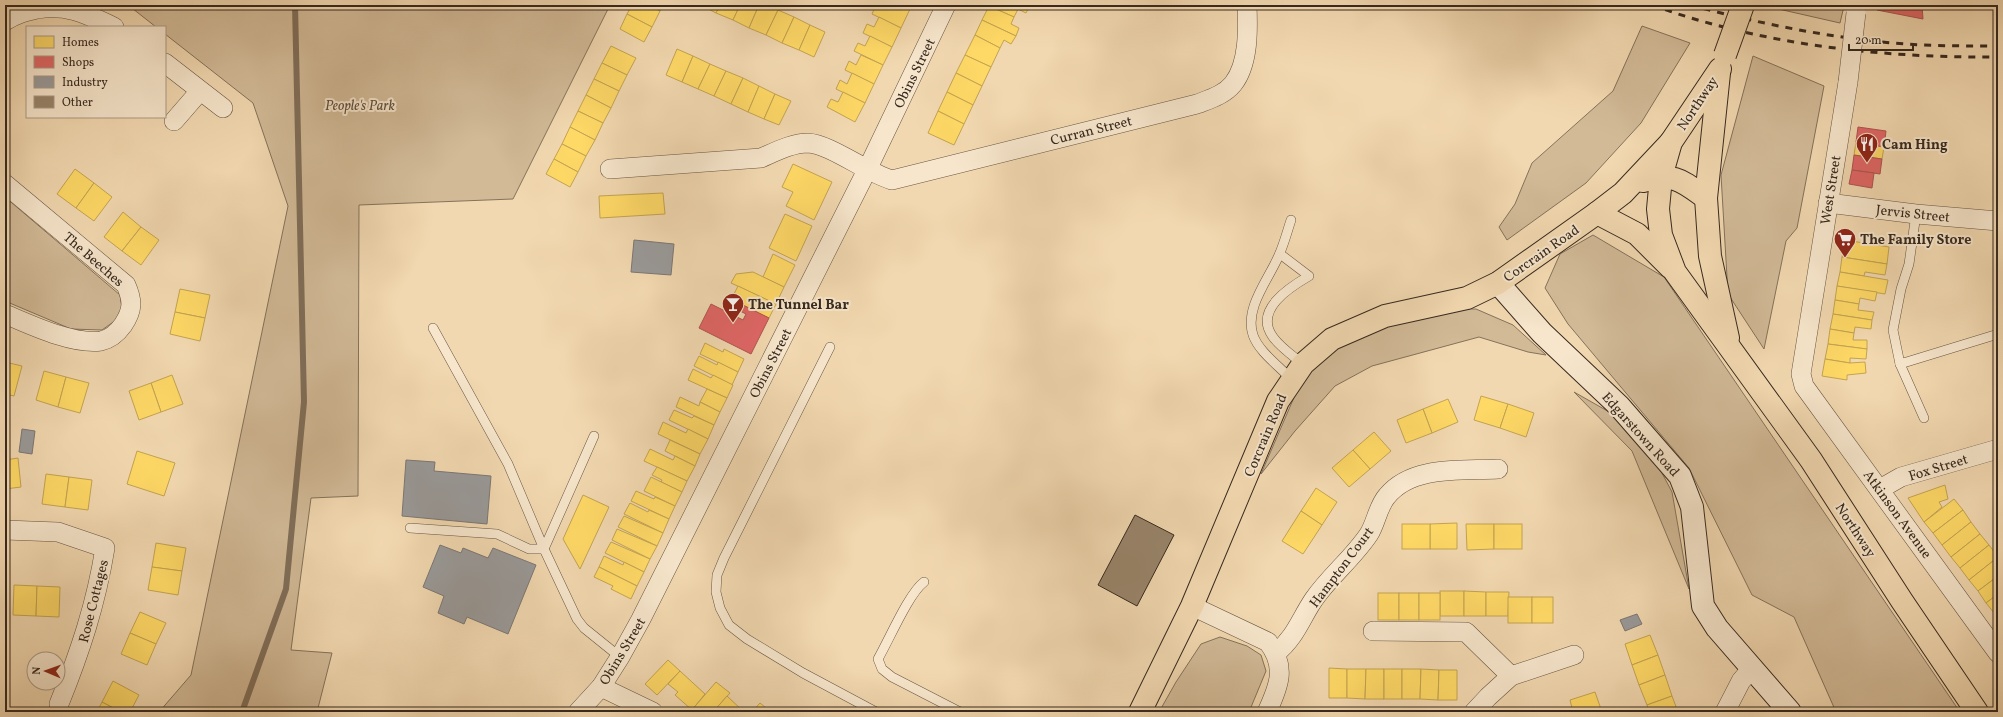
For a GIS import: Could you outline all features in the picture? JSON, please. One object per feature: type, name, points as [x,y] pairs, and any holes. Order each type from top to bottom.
[{"type":"main road","name":"Northway","points":[[1743,5],[1722,62],[1671,142],[1662,177],[1658,209],[1661,235],[1675,272],[1811,460],[1902,601],[1978,712]]},
{"type":"main road","name":"Northway","points":[[1722,62],[1706,198],[1710,256],[1731,351]]},
{"type":"main road","name":"Corcrain Road","points":[[1140,712],[1192,606],[1278,401],[1297,371],[1332,339],[1385,316],[1467,298],[1498,283],[1597,213],[1631,184],[1671,142]]},
{"type":"main road","points":[[1631,184],[1662,177],[1682,180],[1706,198]]},
{"type":"main road","points":[[1597,213],[1637,234],[1675,272]]},
{"type":"main road","name":"Edgarstown Road","points":[[1498,283],[1542,334],[1619,406],[1680,476],[1692,507],[1703,606],[1717,628],[1790,712]]},
{"type":"street","name":"Obins Street","points":[[578,712],[601,687],[620,657],[714,476],[867,170],[946,5]]},
{"type":"street","name":"Curran Street","points":[[610,169],[761,158],[783,148],[808,143],[824,148],[867,170],[892,180],[1198,104],[1220,95],[1233,84],[1242,66],[1248,25],[1247,5]]},
{"type":"street","points":[[5,21],[17,13],[53,6],[81,11],[112,26]]},
{"type":"street","name":"West Street","points":[[1801,374],[1848,82],[1856,9]]},
{"type":"street","points":[[166,64],[223,108]]},
{"type":"street","points":[[174,121],[200,91]]},
{"type":"street","name":"The Beeches","points":[[5,184],[126,285],[132,299],[129,316],[120,330],[112,337],[102,341],[78,340],[33,326],[5,314]]},
{"type":"street","name":"Jervis Street","points":[[1828,203],[1916,214],[1998,221]]},
{"type":"street","name":"Atkinson Avenue","points":[[1801,374],[1804,386],[1998,653]]},
{"type":"street","name":"Fox Street","points":[[1880,489],[1901,478],[1998,449]]},
{"type":"street","name":"Hampton Court","points":[[1276,653],[1293,636],[1314,599],[1347,563],[1370,533],[1386,496],[1405,481],[1426,473],[1498,469]]},
{"type":"street","name":"Rose Cottages","points":[[5,530],[58,532],[105,548],[99,587],[89,624],[79,655],[59,704]]},
{"type":"street","points":[[1192,606],[1268,642],[1276,653],[1280,669],[1278,688],[1268,712]]},
{"type":"street","points":[[1373,631],[1466,632],[1511,676]]},
{"type":"street","points":[[1474,712],[1511,676],[1574,656]]},
{"type":"street","points":[[1725,712],[1742,681],[1752,668]]},
{"type":"street","points":[[601,687],[653,712]]},
{"type":"lane","points":[[1916,214],[1909,264],[1901,289],[1893,330],[1900,364],[1924,418]]},
{"type":"lane","points":[[1291,220],[1280,254],[1253,308],[1251,324],[1254,336],[1259,345],[1297,371]]},
{"type":"lane","points":[[1280,254],[1309,276],[1288,288],[1279,296],[1270,308],[1268,322],[1272,336],[1297,371]]},
{"type":"lane","points":[[433,328],[508,464],[544,549],[577,619],[584,628],[620,657]]},
{"type":"lane","points":[[1900,364],[1998,334]]},
{"type":"lane","points":[[830,347],[724,558],[717,575],[716,592],[720,608],[729,625],[747,639],[803,673],[876,712]]},
{"type":"lane","points":[[544,549],[594,436]]},
{"type":"lane","points":[[410,528],[497,534],[529,549],[544,549]]},
{"type":"lane","points":[[924,582],[911,596],[878,659],[882,669],[892,677],[960,712]]},
{"type":"green space","name":"People's Park","points":[[128,5],[610,5],[513,199],[359,205],[358,496],[311,498],[291,650],[332,653],[317,712],[159,712],[191,675],[288,206],[253,103],[166,35],[166,26],[155,26]]},
{"type":"green space","points":[[1775,5],[1844,6],[1840,23],[1774,8]]},
{"type":"green space","points":[[1642,26],[1690,43],[1641,123],[1586,183],[1507,240],[1499,227],[1515,204],[1532,163],[1613,91]]},
{"type":"green space","points":[[1753,56],[1824,86],[1797,228],[1786,241],[1764,349],[1728,294],[1721,175]]},
{"type":"green space","points":[[5,197],[120,295],[123,315],[102,330],[71,329],[5,301]]},
{"type":"green space","points":[[1593,235],[1664,277],[1960,712],[1836,712],[1794,617],[1752,595],[1689,468],[1568,324],[1545,288],[1560,254]]},
{"type":"green space","points":[[1460,309],[1476,309],[1513,325],[1546,355],[1528,352],[1479,337],[1372,366],[1335,386],[1295,431],[1261,474],[1305,372],[1347,341],[1379,328]]},
{"type":"green space","points":[[1574,392],[1611,413],[1655,460],[1672,492],[1689,589],[1632,451]]},
{"type":"green space","points":[[1220,637],[1247,646],[1261,655],[1266,671],[1249,712],[1159,712],[1176,682],[1201,644]]},
{"type":"building: Homes","points":[[632,5],[649,5],[660,11],[652,27],[627,14]]},
{"type":"building: Homes","points":[[649,5],[663,5],[660,11]]},
{"type":"building: Homes","points":[[701,5],[720,5],[716,13]]},
{"type":"building: Homes","points":[[720,5],[740,5],[733,20],[716,13]]},
{"type":"building: Homes","points":[[740,5],[759,5],[749,28],[733,20]]},
{"type":"building: Homes","points":[[759,5],[767,5],[778,10],[766,35],[749,28]]},
{"type":"building: Homes","points":[[876,5],[883,9],[885,5],[902,5],[910,9],[901,28],[872,14]]},
{"type":"building: Homes","points":[[1030,5],[1026,13],[1018,9],[1014,17],[989,6]]},
{"type":"building: Homes","points":[[989,6],[1014,17],[1011,24],[1019,28],[1016,36],[982,20]]},
{"type":"building: Homes","points":[[778,10],[794,17],[782,43],[766,35]]},
{"type":"building: Homes","points":[[627,14],[652,27],[644,42],[620,29]]},
{"type":"building: Homes","points":[[794,17],[810,25],[799,50],[782,43]]},
{"type":"building: Homes","points":[[879,17],[901,28],[892,47],[863,33],[867,24],[874,27]]},
{"type":"building: Homes","points":[[982,20],[1016,36],[1011,44],[1004,40],[1000,48],[975,35]]},
{"type":"building: Homes","points":[[810,25],[825,32],[814,57],[799,50]]},
{"type":"building: Homes","points":[[975,35],[1000,48],[991,67],[965,55]]},
{"type":"building: Homes","points":[[870,36],[892,47],[883,65],[854,51],[858,43],[865,46]]},
{"type":"building: Homes","points":[[611,46],[636,58],[627,75],[602,63]]},
{"type":"building: Homes","points":[[677,49],[693,56],[682,82],[666,75]]},
{"type":"building: Homes","points":[[861,55],[883,65],[874,84],[845,70],[849,61],[856,65]]},
{"type":"building: Homes","points":[[965,55],[991,67],[982,86],[956,73]]},
{"type":"building: Homes","points":[[693,56],[710,64],[698,89],[682,82]]},
{"type":"building: Homes","points":[[602,63],[627,75],[619,91],[594,79]]},
{"type":"building: Homes","points":[[710,64],[726,71],[714,96],[698,89]]},
{"type":"building: Homes","points":[[726,71],[743,78],[731,104],[714,96]]},
{"type":"building: Homes","points":[[852,73],[874,84],[865,103],[836,89],[840,80],[847,84]]},
{"type":"building: Homes","points":[[956,73],[982,86],[973,105],[947,92]]},
{"type":"building: Homes","points":[[743,78],[759,86],[748,112],[731,104]]},
{"type":"building: Homes","points":[[594,79],[619,91],[611,108],[586,95]]},
{"type":"building: Homes","points":[[759,86],[775,94],[764,119],[748,112]]},
{"type":"building: Homes","points":[[843,92],[865,103],[855,122],[827,107],[831,99],[838,102]]},
{"type":"building: Homes","points":[[947,92],[973,105],[964,124],[938,111]]},
{"type":"building: Homes","points":[[775,94],[791,101],[779,125],[764,119]]},
{"type":"building: Homes","points":[[586,95],[611,108],[603,123],[578,111]]},
{"type":"building: Homes","points":[[578,111],[603,123],[595,140],[570,127]]},
{"type":"building: Homes","points":[[938,111],[964,124],[954,145],[928,133]]},
{"type":"building: Homes","points":[[570,127],[595,140],[586,156],[562,144]]},
{"type":"building: Homes","points":[[1856,142],[1884,147],[1882,159],[1854,155]]},
{"type":"building: Homes","points":[[562,144],[586,156],[578,172],[554,159]]},
{"type":"building: Homes","points":[[554,159],[578,172],[570,187],[546,174]]},
{"type":"building: Homes","points":[[793,164],[832,182],[814,220],[786,206],[793,192],[782,187]]},
{"type":"building: Homes","points":[[75,169],[94,183],[76,208],[57,194]]},
{"type":"building: Homes","points":[[94,183],[112,197],[94,221],[76,208]]},
{"type":"building: Homes","points":[[663,193],[665,214],[600,218],[599,196]]},
{"type":"building: Homes","points":[[123,212],[141,227],[122,251],[104,237]]},
{"type":"building: Homes","points":[[785,214],[812,226],[796,261],[769,248]]},
{"type":"building: Homes","points":[[141,227],[159,240],[141,265],[122,251]]},
{"type":"building: Homes","points":[[1845,240],[1889,247],[1887,264],[1842,257]]},
{"type":"building: Homes","points":[[773,254],[795,265],[784,287],[763,277]]},
{"type":"building: Homes","points":[[1842,257],[1887,264],[1885,275],[1865,272],[1864,276],[1840,272]]},
{"type":"building: Homes","points":[[753,272],[784,287],[776,304],[731,283],[736,274]]},
{"type":"building: Homes","points":[[1840,272],[1888,280],[1885,294],[1837,286]]},
{"type":"building: Homes","points":[[738,286],[776,304],[769,318],[731,300]]},
{"type":"building: Homes","points":[[1837,286],[1877,292],[1875,301],[1860,298],[1859,304],[1835,300]]},
{"type":"building: Homes","points":[[180,289],[210,295],[205,318],[175,312]]},
{"type":"building: Homes","points":[[1835,300],[1859,304],[1858,310],[1874,312],[1872,320],[1833,314]]},
{"type":"building: Homes","points":[[175,312],[205,318],[200,341],[170,334]]},
{"type":"building: Homes","points":[[1833,314],[1872,320],[1871,329],[1855,327],[1854,333],[1830,329]]},
{"type":"building: Homes","points":[[1830,329],[1854,333],[1853,340],[1867,340],[1867,349],[1828,344]]},
{"type":"building: Homes","points":[[705,343],[723,352],[724,349],[744,359],[738,372],[700,354]]},
{"type":"building: Homes","points":[[1828,344],[1867,349],[1866,359],[1850,358],[1850,363],[1825,359]]},
{"type":"building: Homes","points":[[699,356],[717,365],[718,362],[738,372],[732,385],[694,366]]},
{"type":"building: Homes","points":[[1825,359],[1850,363],[1865,362],[1866,373],[1847,375],[1847,380],[1822,376]]},
{"type":"building: Homes","points":[[5,362],[22,366],[14,396],[5,394]]},
{"type":"building: Homes","points":[[693,369],[711,378],[713,375],[733,385],[727,398],[688,380]]},
{"type":"building: Homes","points":[[44,371],[66,377],[58,407],[36,400]]},
{"type":"building: Homes","points":[[172,375],[183,404],[161,412],[151,383]]},
{"type":"building: Homes","points":[[66,377],[89,383],[80,413],[58,407]]},
{"type":"building: Homes","points":[[151,383],[161,412],[139,420],[129,391]]},
{"type":"building: Homes","points":[[707,389],[727,398],[720,412],[700,402]]},
{"type":"building: Homes","points":[[1481,396],[1508,404],[1500,428],[1474,420]]},
{"type":"building: Homes","points":[[680,397],[699,406],[700,402],[720,412],[714,425],[676,407]]},
{"type":"building: Homes","points":[[1448,399],[1458,422],[1432,433],[1423,409]]},
{"type":"building: Homes","points":[[1508,404],[1534,413],[1526,437],[1500,428]]},
{"type":"building: Homes","points":[[1423,409],[1432,433],[1406,443],[1397,420]]},
{"type":"building: Homes","points":[[674,410],[692,418],[694,416],[714,425],[708,439],[669,420]]},
{"type":"building: Homes","points":[[663,422],[686,433],[688,429],[708,439],[700,454],[658,434]]},
{"type":"building: Homes","points":[[1374,432],[1391,451],[1370,469],[1353,450]]},
{"type":"building: Homes","points":[[670,440],[700,454],[695,466],[665,451]]},
{"type":"building: Homes","points":[[650,449],[673,460],[675,456],[695,466],[687,481],[644,461]]},
{"type":"building: Homes","points":[[1353,450],[1370,469],[1349,487],[1332,468]]},
{"type":"building: Homes","points":[[137,451],[175,463],[164,496],[127,484]]},
{"type":"building: Homes","points":[[18,458],[21,487],[5,489],[5,460]]},
{"type":"building: Homes","points":[[657,467],[687,481],[682,492],[661,482],[662,480],[652,475]]},
{"type":"building: Homes","points":[[46,474],[69,477],[65,507],[42,504]]},
{"type":"building: Homes","points":[[69,477],[92,480],[88,510],[65,507]]},
{"type":"building: Homes","points":[[651,477],[682,492],[675,506],[644,491]]},
{"type":"building: Homes","points":[[1945,485],[1948,499],[1939,502],[1942,507],[1924,522],[1908,498]]},
{"type":"building: Homes","points":[[1316,488],[1337,502],[1322,525],[1301,511]]},
{"type":"building: Homes","points":[[636,491],[654,499],[655,497],[675,506],[669,519],[631,501]]},
{"type":"building: Homes","points":[[583,495],[609,507],[580,569],[563,539]]},
{"type":"building: Homes","points":[[1954,499],[1963,510],[1933,533],[1924,522]]},
{"type":"building: Homes","points":[[630,503],[648,512],[649,510],[669,519],[663,533],[624,514]]},
{"type":"building: Homes","points":[[1963,510],[1971,522],[1942,545],[1933,533]]},
{"type":"building: Homes","points":[[1301,511],[1322,525],[1303,554],[1282,541]]},
{"type":"building: Homes","points":[[624,516],[663,533],[657,546],[618,527]]},
{"type":"building: Homes","points":[[1971,522],[1980,534],[1951,557],[1942,545]]},
{"type":"building: Homes","points":[[1457,523],[1457,549],[1430,549],[1430,524]]},
{"type":"building: Homes","points":[[1402,524],[1430,524],[1430,549],[1402,549]]},
{"type":"building: Homes","points":[[1466,524],[1494,524],[1494,549],[1467,550]]},
{"type":"building: Homes","points":[[1494,524],[1522,524],[1522,549],[1494,549]]},
{"type":"building: Homes","points":[[617,529],[657,546],[650,559],[612,540]]},
{"type":"building: Homes","points":[[1980,534],[1989,545],[1960,568],[1951,557]]},
{"type":"building: Homes","points":[[611,542],[650,559],[644,572],[605,553]]},
{"type":"building: Homes","points":[[156,543],[186,548],[182,571],[152,567]]},
{"type":"building: Homes","points":[[1989,545],[1998,557],[1969,580],[1960,568]]},
{"type":"building: Homes","points":[[604,556],[623,565],[624,562],[644,572],[637,586],[599,567]]},
{"type":"building: Homes","points":[[1998,557],[1998,576],[1978,591],[1969,580]]},
{"type":"building: Homes","points":[[152,567],[182,571],[178,595],[148,590]]},
{"type":"building: Homes","points":[[599,567],[637,586],[631,599],[611,589],[613,586],[594,577]]},
{"type":"building: Homes","points":[[1998,576],[1998,594],[1986,603],[1978,591]]},
{"type":"building: Homes","points":[[14,585],[37,586],[36,616],[13,615]]},
{"type":"building: Homes","points":[[37,586],[60,587],[59,617],[36,616]]},
{"type":"building: Homes","points":[[1440,591],[1464,591],[1464,616],[1440,616]]},
{"type":"building: Homes","points":[[1464,591],[1486,592],[1486,616],[1464,616]]},
{"type":"building: Homes","points":[[1486,592],[1509,592],[1508,616],[1486,616]]},
{"type":"building: Homes","points":[[1378,593],[1399,593],[1399,620],[1378,620]]},
{"type":"building: Homes","points":[[1399,593],[1419,593],[1419,620],[1399,620]]},
{"type":"building: Homes","points":[[1419,593],[1440,593],[1440,620],[1419,620]]},
{"type":"building: Homes","points":[[1998,594],[1998,612],[1995,614],[1986,603]]},
{"type":"building: Homes","points":[[1508,597],[1532,597],[1532,623],[1508,623]]},
{"type":"building: Homes","points":[[1532,597],[1553,597],[1553,623],[1532,623]]},
{"type":"building: Homes","points":[[140,612],[166,623],[156,644],[130,633]]},
{"type":"building: Homes","points":[[130,633],[156,644],[147,665],[121,654]]},
{"type":"building: Homes","points":[[1650,635],[1658,655],[1632,665],[1625,644]]},
{"type":"building: Homes","points":[[1658,655],[1665,675],[1639,685],[1632,665]]},
{"type":"building: Homes","points":[[668,660],[680,671],[657,695],[645,684]]},
{"type":"building: Homes","points":[[1329,668],[1347,669],[1347,698],[1329,698]]},
{"type":"building: Homes","points":[[1347,669],[1366,669],[1365,699],[1347,698]]},
{"type":"building: Homes","points":[[1366,669],[1384,669],[1384,699],[1365,699]]},
{"type":"building: Homes","points":[[1384,669],[1402,669],[1402,699],[1384,699]]},
{"type":"building: Homes","points":[[1402,669],[1421,669],[1420,699],[1402,699]]},
{"type":"building: Homes","points":[[1421,669],[1439,670],[1438,700],[1420,699]]},
{"type":"building: Homes","points":[[1439,670],[1457,670],[1457,700],[1438,700]]},
{"type":"building: Homes","points":[[680,671],[705,694],[692,710],[675,695],[678,692],[668,684]]},
{"type":"building: Homes","points":[[1665,675],[1672,696],[1647,705],[1639,685]]},
{"type":"building: Homes","points":[[113,681],[139,695],[130,712],[121,712],[102,702]]},
{"type":"building: Homes","points":[[716,682],[730,693],[713,712],[690,712]]},
{"type":"building: Homes","points":[[1595,692],[1602,712],[1573,712],[1570,700]]},
{"type":"building: Homes","points":[[727,696],[744,712],[715,712],[714,711]]},
{"type":"building: Homes","points":[[1672,696],[1678,712],[1649,712],[1647,705]]},
{"type":"building: Homes","points":[[102,702],[121,712],[97,712]]},
{"type":"building: Homes","points":[[760,703],[771,712],[752,712]]},
{"type":"building: Shops","points":[[1877,5],[1922,5],[1923,19],[1877,10]]},
{"type":"building: Shops","points":[[1858,127],[1886,131],[1884,147],[1856,142]]},
{"type":"building: Shops","name":"Cam Hing","points":[[1854,155],[1882,159],[1880,174],[1852,170]]},
{"type":"building: Shops","points":[[1852,170],[1874,173],[1872,188],[1849,184]]},
{"type":"building: Shops","name":"The Tunnel Bar","points":[[729,298],[769,318],[751,354],[699,328],[711,304],[743,320],[746,314],[726,304]]},
{"type":"building: Industry","points":[[634,240],[674,244],[671,275],[631,272]]},
{"type":"building: Industry","points":[[22,429],[35,431],[32,454],[19,452]]},
{"type":"building: Industry","points":[[406,460],[435,462],[434,471],[491,476],[487,524],[402,516]]},
{"type":"building: Industry","points":[[440,545],[461,553],[463,548],[488,558],[493,548],[536,565],[508,634],[467,617],[464,624],[438,613],[444,596],[423,587]]},
{"type":"building: Industry","points":[[1637,614],[1642,624],[1625,631],[1620,620]]},
{"type":"building: Other","points":[[1135,515],[1174,535],[1137,606],[1098,585]]},
{"type":"waterway","points":[[242,712],[286,589],[304,402],[295,5]]},
{"type":"railway","points":[[1652,5],[1694,19],[1736,30],[1823,46],[1867,52],[1910,55],[1998,57]]},
{"type":"railway","points":[[1690,5],[1827,35],[1888,43],[1919,45],[1998,46]]},
{"type":"place","name":"Cam Hing","points":[[1867,164]]},
{"type":"place","name":"The Family Store","points":[[1845,258]]},
{"type":"place","name":"The Tunnel Bar","points":[[733,324]]}]
